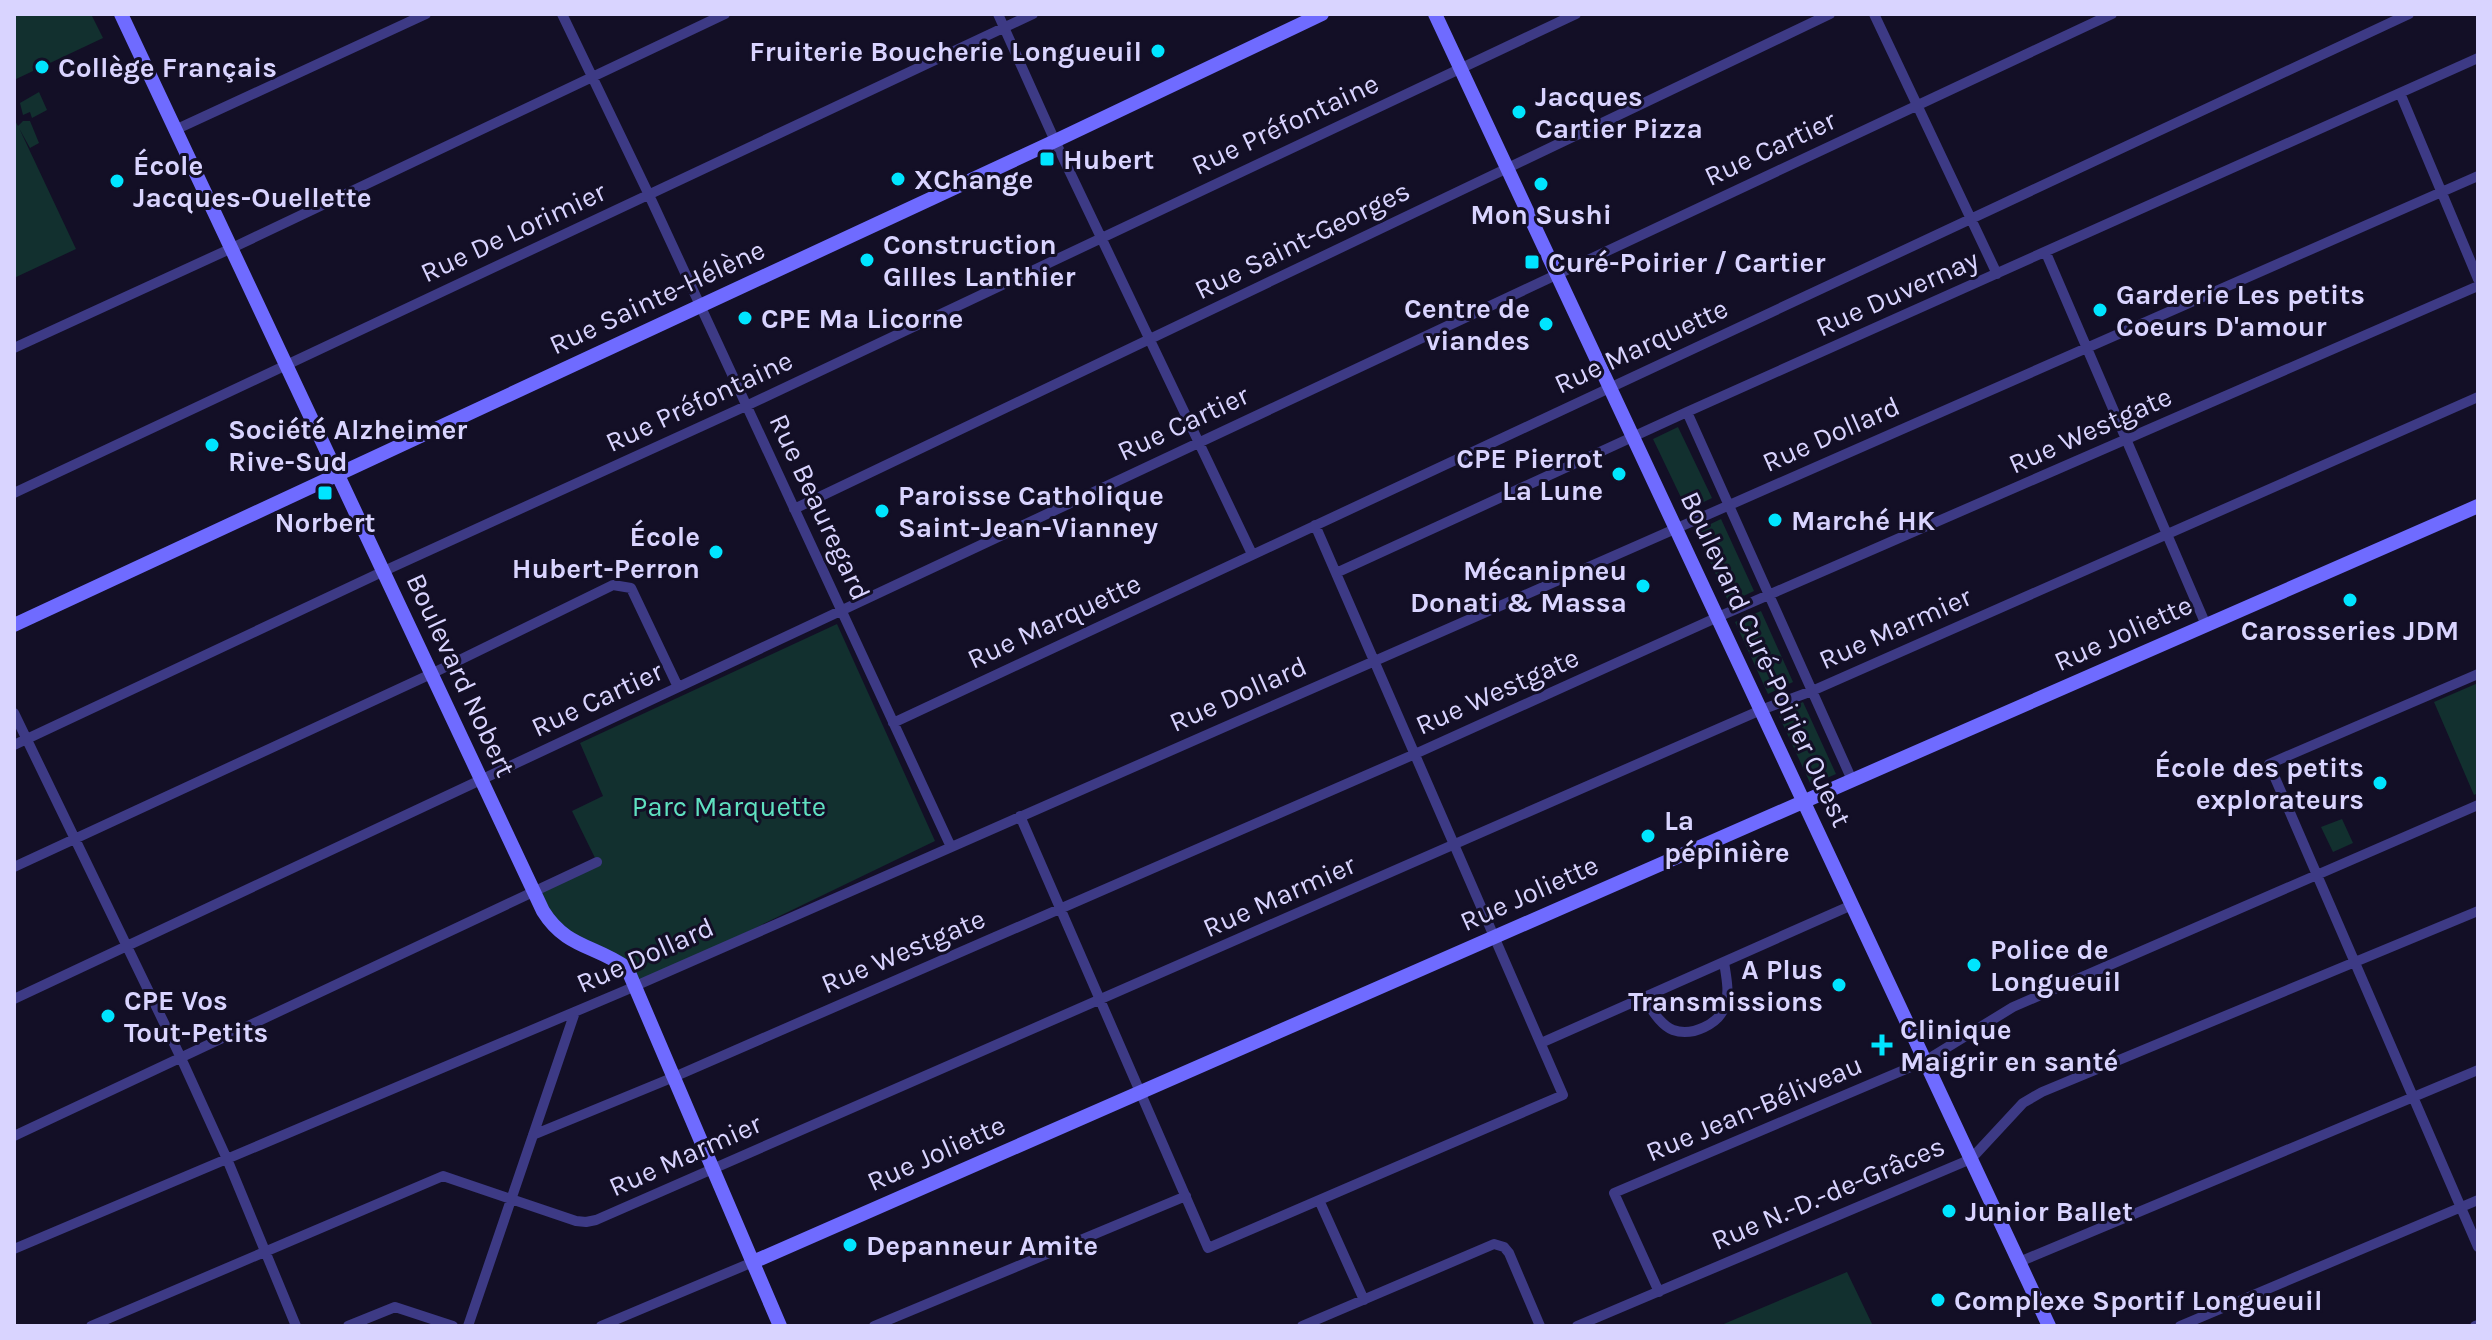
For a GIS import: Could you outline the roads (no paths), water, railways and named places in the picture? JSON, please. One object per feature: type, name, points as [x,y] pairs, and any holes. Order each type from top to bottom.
[{"type":"street","points":[[177,129],[426,14]]},
{"type":"street","name":"Rue Beauregard","points":[[562,14],[951,847]]},
{"type":"street","points":[[14,348],[725,14]]},
{"type":"street","points":[[998,14],[1055,141],[1252,554]]},
{"type":"street","name":"Rue De Lorimier","points":[[14,493],[1033,14]]},
{"type":"street","name":"Rue Sainte-Hélène","points":[[14,625],[1322,14]]},
{"type":"street","name":"Boulevard Curé-Poirier Ouest","points":[[1435,14],[2049,1326]]},
{"type":"street","name":"Rue Préfontaine","points":[[14,745],[384,571],[746,406],[1576,14]]},
{"type":"street","name":"Rue Saint-Georges","points":[[794,509],[1830,14]]},
{"type":"street","points":[[1874,14],[1997,274]]},
{"type":"street","name":"Rue Cartier","points":[[14,999],[2112,14]]},
{"type":"street","name":"Rue Marquette","points":[[893,723],[2409,14]]},
{"type":"street","name":"Boulevard Nobert","points":[[126,16],[533,891],[551,925],[563,936],[615,959],[627,968],[780,1326]]},
{"type":"street","name":"Rue Duvernay","points":[[1336,573],[1687,412],[2478,58]]},
{"type":"street","points":[[2400,93],[2478,279]]},
{"type":"street","name":"Rue Dollard","points":[[14,1249],[635,986],[2478,176]]},
{"type":"street","points":[[2046,253],[2206,625]]},
{"type":"street","name":"Rue Westgate","points":[[533,1135],[1060,909],[1718,617],[2478,286]]},
{"type":"street","name":"Rue Marmier","points":[[91,1326],[443,1176],[586,1222],[596,1220],[1761,710],[1812,691],[2478,397]]},
{"type":"street","name":"Boulevard Curé-Poirier Ouest","points":[[1687,412],[1852,780]]},
{"type":"street","name":"Rue Joliette","points":[[601,1326],[2478,506]]},
{"type":"street","points":[[1020,816],[1208,1248],[1563,1095],[1315,525]]},
{"type":"street","points":[[14,867],[431,674],[613,585],[631,588],[678,687]]},
{"type":"street","points":[[2478,674],[2269,764],[2478,1247]]},
{"type":"street","points":[[14,713],[181,1058],[227,1159],[296,1326]]},
{"type":"street","name":"Rue Jean-Béliveau","points":[[1659,1292],[1614,1193],[1925,1061],[2013,1007],[2478,805]]},
{"type":"street","points":[[14,1136],[597,862]]},
{"type":"street","points":[[1541,1043],[1852,905]]},
{"type":"street","name":"Rue N.-D.-de-Grâces","points":[[1577,1326],[1971,1159],[2023,1103],[2042,1092],[2478,911]]},
{"type":"street","points":[[1643,997],[1663,1023],[1673,1030],[1688,1032],[1703,1027],[1717,1020],[1725,1007],[1728,993],[1724,962]]},
{"type":"street","points":[[468,1326],[575,1012]]},
{"type":"street","points":[[2019,1262],[2478,1070]]},
{"type":"street","points":[[874,1326],[1186,1196]]},
{"type":"street","points":[[1319,1200],[1364,1300]]},
{"type":"street","points":[[2180,1326],[2478,1200]]},
{"type":"street","points":[[1302,1326],[1494,1244],[1504,1247],[1509,1253],[1540,1326]]},
{"type":"street","points":[[348,1326],[395,1307],[453,1326]]},
{"type":"place","name":"Fruiterie Boucherie Longueuil","points":[[1158,51]]},
{"type":"place","name":"Collège Français","points":[[42,67]]},
{"type":"place","name":"Jacques Cartier Pizza","points":[[1519,112]]},
{"type":"place","name":"Hubert","points":[[1047,159]]},
{"type":"place","name":"XChange","points":[[898,179]]},
{"type":"place","name":"École Jacques-Ouellette","points":[[117,181]]},
{"type":"place","name":"Mon Sushi","points":[[1541,184]]},
{"type":"place","name":"Construction GIlles Lanthier","points":[[867,260]]},
{"type":"place","name":"Curé-Poirier / Cartier","points":[[1532,262]]},
{"type":"place","name":"Garderie Les petits Coeurs D'amour","points":[[2100,310]]},
{"type":"place","name":"CPE Ma Licorne","points":[[745,318]]},
{"type":"place","name":"Centre de viandes","points":[[1546,324]]},
{"type":"place","name":"Société Alzheimer Rive-Sud","points":[[212,445]]},
{"type":"place","name":"CPE Pierrot La Lune","points":[[1619,474]]},
{"type":"place","name":"Norbert","points":[[325,493]]},
{"type":"place","name":"Paroisse Catholique Saint-Jean-Vianney","points":[[882,511]]},
{"type":"place","name":"Marché HK","points":[[1775,520]]},
{"type":"place","name":"École Hubert-Perron","points":[[716,552]]},
{"type":"place","name":"Mécanipneu Donati & Massa","points":[[1643,586]]},
{"type":"place","name":"Carosseries JDM","points":[[2350,600]]},
{"type":"place","name":"École des petits explorateurs","points":[[2380,783]]},
{"type":"place","name":"La pépinière","points":[[1648,836]]},
{"type":"place","name":"Police de Longueuil","points":[[1974,965]]},
{"type":"place","name":"A Plus Transmissions","points":[[1839,985]]},
{"type":"place","name":"CPE Vos Tout-Petits","points":[[108,1016]]},
{"type":"place","name":"Clinique Maigrir en santé","points":[[1882,1045]]},
{"type":"place","name":"Junior Ballet","points":[[1949,1211]]},
{"type":"place","name":"Depanneur Amite","points":[[850,1245]]},
{"type":"place","name":"Complexe Sportif Longueuil","points":[[1938,1300]]},
{"type":"park label","name":"Parc Marquette","points":[[729,806]]}]
